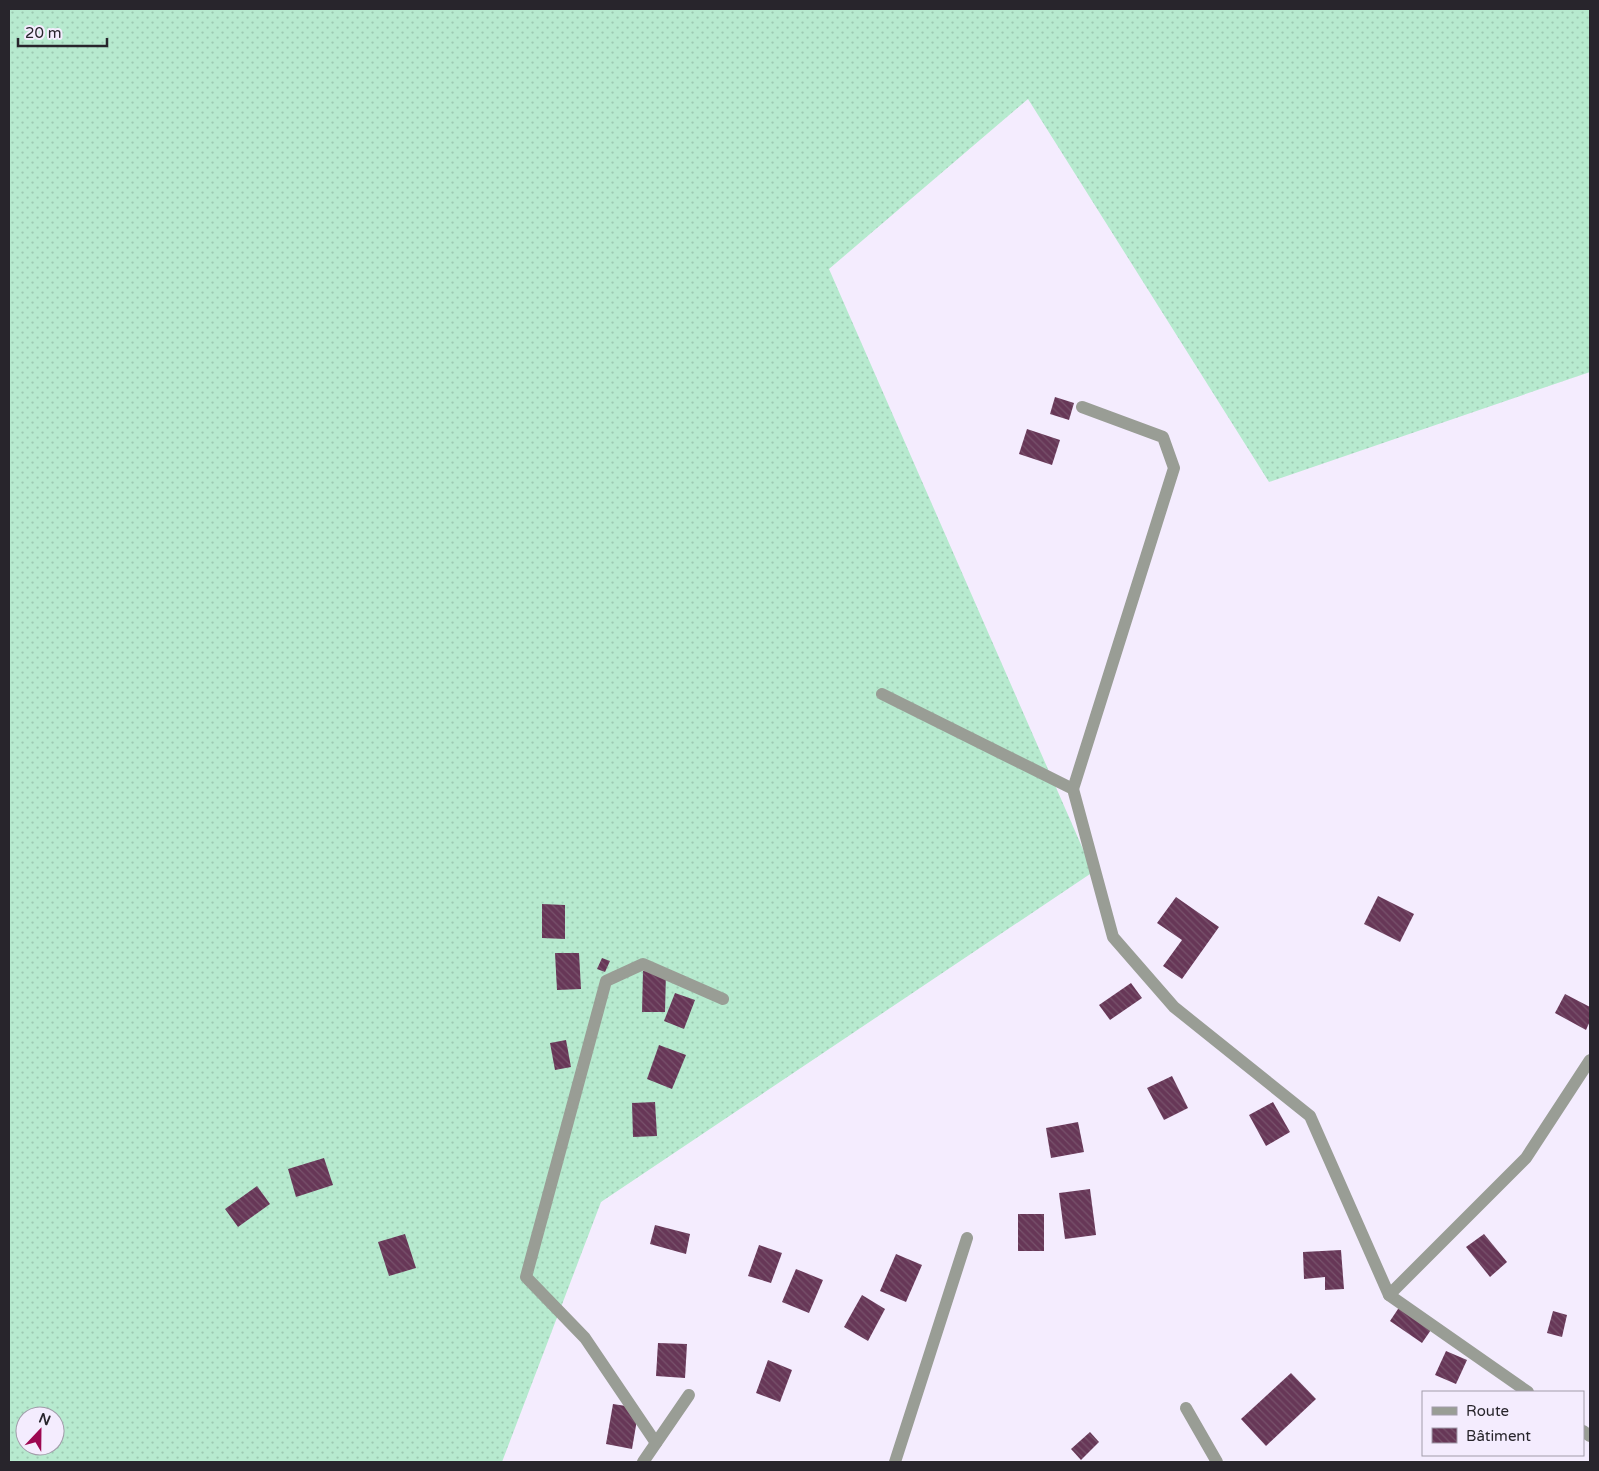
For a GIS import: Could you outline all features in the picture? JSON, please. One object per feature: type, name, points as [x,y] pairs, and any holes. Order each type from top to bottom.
[{"type":"street","points":[[1082,407],[1163,437],[1174,468],[1073,788],[1114,937],[1174,1007],[1310,1116],[1389,1295],[1527,1391]]},
{"type":"street","points":[[882,694],[1073,788]]},
{"type":"street","points":[[656,1443],[584,1338],[526,1277],[606,981],[643,964],[723,999]]},
{"type":"street","points":[[1389,1295],[1526,1158],[1590,1060]]},
{"type":"street","points":[[895,1462],[966,1238]]},
{"type":"street","points":[[643,1462],[689,1395]]},
{"type":"street","points":[[1186,1408],[1217,1462]]},
{"type":"green space","points":[[9,9],[1590,9],[1590,372],[1269,482],[1028,99],[829,269],[1093,872],[601,1202],[502,1462],[9,1462]]},
{"type":"building","points":[[1055,397],[1074,403],[1069,420],[1050,414]]},
{"type":"building","points":[[1027,429],[1060,440],[1052,465],[1019,454]]},
{"type":"building","points":[[1378,896],[1414,914],[1400,942],[1364,924]]},
{"type":"building","points":[[1176,897],[1219,927],[1182,979],[1163,966],[1182,940],[1157,923]]},
{"type":"building","points":[[542,904],[565,905],[565,939],[542,938]]},
{"type":"building","points":[[555,953],[579,953],[581,989],[557,990]]},
{"type":"building","points":[[602,958],[610,961],[605,972],[597,969]]},
{"type":"building","points":[[643,971],[666,972],[665,1012],[642,1012]]},
{"type":"building","points":[[1131,983],[1142,998],[1110,1020],[1099,1005]]},
{"type":"building","points":[[675,993],[695,1000],[684,1029],[664,1021]]},
{"type":"building","points":[[1565,994],[1590,1007],[1590,1021],[1586,1030],[1555,1013]]},
{"type":"building","points":[[566,1040],[571,1067],[555,1070],[550,1043]]},
{"type":"building","points":[[659,1045],[686,1055],[672,1089],[647,1079]]},
{"type":"building","points":[[1172,1076],[1188,1108],[1164,1120],[1147,1088]]},
{"type":"building","points":[[655,1102],[657,1136],[633,1137],[632,1103]]},
{"type":"building","points":[[1273,1102],[1290,1132],[1266,1146],[1249,1115]]},
{"type":"building","points":[[1078,1122],[1084,1152],[1051,1158],[1046,1128]]},
{"type":"building","points":[[324,1158],[333,1185],[296,1197],[288,1169]]},
{"type":"building","points":[[257,1186],[270,1204],[238,1227],[225,1209]]},
{"type":"building","points":[[1090,1189],[1096,1235],[1065,1239],[1059,1193]]},
{"type":"building","points":[[1018,1214],[1044,1214],[1044,1251],[1018,1251]]},
{"type":"building","points":[[655,1225],[690,1234],[686,1254],[650,1244]]},
{"type":"building","points":[[405,1234],[416,1268],[389,1276],[378,1242]]},
{"type":"building","points":[[1484,1234],[1507,1262],[1490,1277],[1466,1247]]},
{"type":"building","points":[[759,1245],[782,1253],[771,1283],[748,1276]]},
{"type":"building","points":[[1341,1250],[1344,1289],[1325,1290],[1325,1277],[1304,1279],[1303,1252]]},
{"type":"building","points":[[896,1254],[922,1265],[906,1302],[880,1291]]},
{"type":"building","points":[[796,1269],[823,1280],[809,1313],[782,1302]]},
{"type":"building","points":[[862,1295],[885,1309],[868,1341],[844,1327]]},
{"type":"building","points":[[1400,1306],[1433,1327],[1422,1343],[1390,1321]]},
{"type":"building","points":[[1553,1311],[1567,1315],[1562,1337],[1547,1333]]},
{"type":"building","points":[[658,1343],[687,1344],[685,1378],[656,1376]]},
{"type":"building","points":[[1446,1351],[1467,1360],[1456,1384],[1435,1375]]},
{"type":"building","points":[[768,1360],[792,1370],[780,1402],[756,1393]]},
{"type":"building","points":[[1291,1373],[1316,1399],[1266,1446],[1241,1419]]},
{"type":"building","points":[[613,1404],[639,1408],[632,1449],[606,1444]]},
{"type":"building","points":[[1090,1432],[1099,1442],[1081,1460],[1071,1449]]}]
